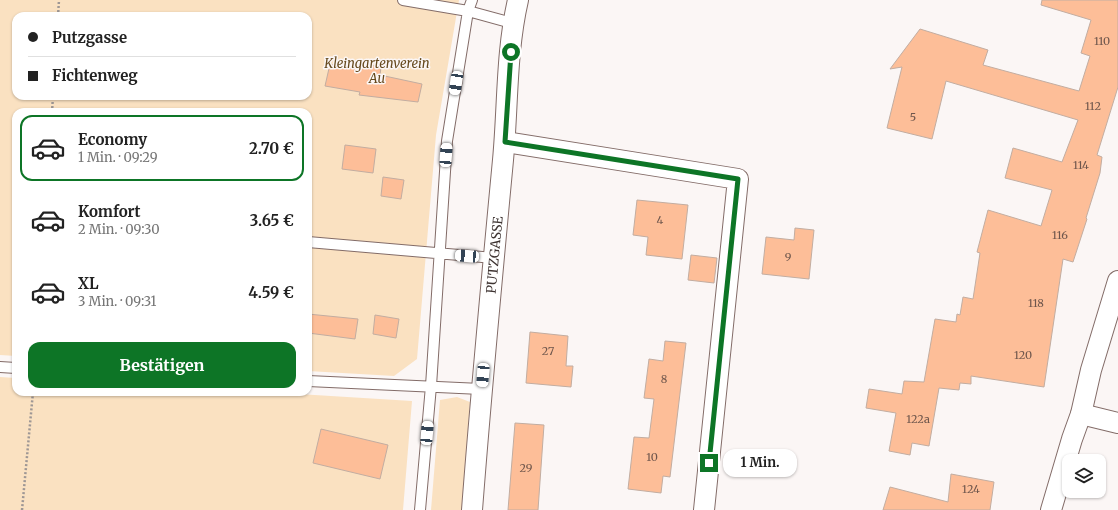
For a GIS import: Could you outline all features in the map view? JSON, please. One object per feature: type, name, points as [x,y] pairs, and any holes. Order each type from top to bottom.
[{"type":"street","name":"PUTZGASSE","points":[[472,510],[481,389],[505,142],[512,23],[518,0]]},
{"type":"street","points":[[505,142],[738,179],[704,510]]},
{"type":"street","points":[[1055,509],[1072,439],[1081,414],[1091,370],[1118,281]]},
{"type":"street","points":[[1081,414],[1118,423]]},
{"type":"lane","points":[[403,0],[468,11],[512,23]]},
{"type":"lane","points":[[420,510],[431,386],[447,141],[468,11],[472,0]]},
{"type":"lane","points":[[312,242],[494,258]]},
{"type":"lane","points":[[0,367],[12,368]]},
{"type":"lane","points":[[312,381],[481,389]]},
{"type":"path","points":[[58,12],[59,0]]},
{"type":"path","points":[[22,510],[32,396]]},
{"type":"green space","name":"Kleingartenverein Au","points":[[0,0],[459,0],[436,135],[417,359],[394,376],[312,371],[312,108],[12,108],[12,356],[0,355]]},
{"type":"green space","points":[[0,377],[12,378],[12,396],[312,395],[412,401],[403,510],[0,510]]},
{"type":"green space","points":[[457,397],[470,402],[462,510],[431,510],[440,400]]},
{"type":"building","points":[[1042,0],[1118,0],[1118,87],[1097,155],[1102,157],[1100,173],[1086,218],[1087,219],[1073,262],[1063,259],[1044,387],[971,376],[971,384],[960,383],[959,390],[939,388],[929,446],[912,443],[910,455],[889,451],[896,413],[866,408],[869,389],[902,394],[904,381],[924,382],[935,319],[956,322],[957,314],[960,315],[963,297],[973,299],[980,253],[977,252],[988,210],[1041,226],[1052,190],[1005,178],[1013,148],[1062,162],[1078,120],[946,81],[932,139],[887,128],[902,67],[890,69],[920,29],[988,50],[983,65],[1079,91],[1090,56],[1081,53],[1091,20],[1041,5]]},
{"type":"building","points":[[362,63],[381,67],[380,75],[422,84],[418,102],[359,95],[360,92],[325,86],[330,64],[361,70]]},
{"type":"building","points":[[345,145],[376,149],[373,173],[342,169]]},
{"type":"building","points":[[383,177],[404,180],[401,199],[381,196]]},
{"type":"building","points":[[637,200],[688,205],[682,259],[646,255],[648,237],[633,235]]},
{"type":"building","points":[[795,228],[814,230],[809,279],[762,274],[766,237],[794,240]]},
{"type":"building","points":[[691,255],[717,258],[714,283],[688,280]]},
{"type":"building","points":[[312,314],[358,319],[355,339],[312,334]]},
{"type":"building","points":[[375,315],[399,319],[396,338],[373,334]]},
{"type":"building","points":[[530,332],[568,336],[566,366],[573,366],[571,387],[526,383]]},
{"type":"building","points":[[665,341],[686,343],[670,477],[663,476],[661,493],[628,489],[634,437],[649,438],[654,399],[644,398],[649,359],[663,361]]},
{"type":"building","points":[[515,423],[544,425],[538,510],[508,510]]},
{"type":"building","points":[[321,429],[388,445],[380,479],[313,463]]},
{"type":"building","points":[[951,474],[994,482],[990,510],[883,510],[890,487],[948,502]]},
{"type":"route","points":[[511,52],[505,142],[738,179],[709,463]]}]
